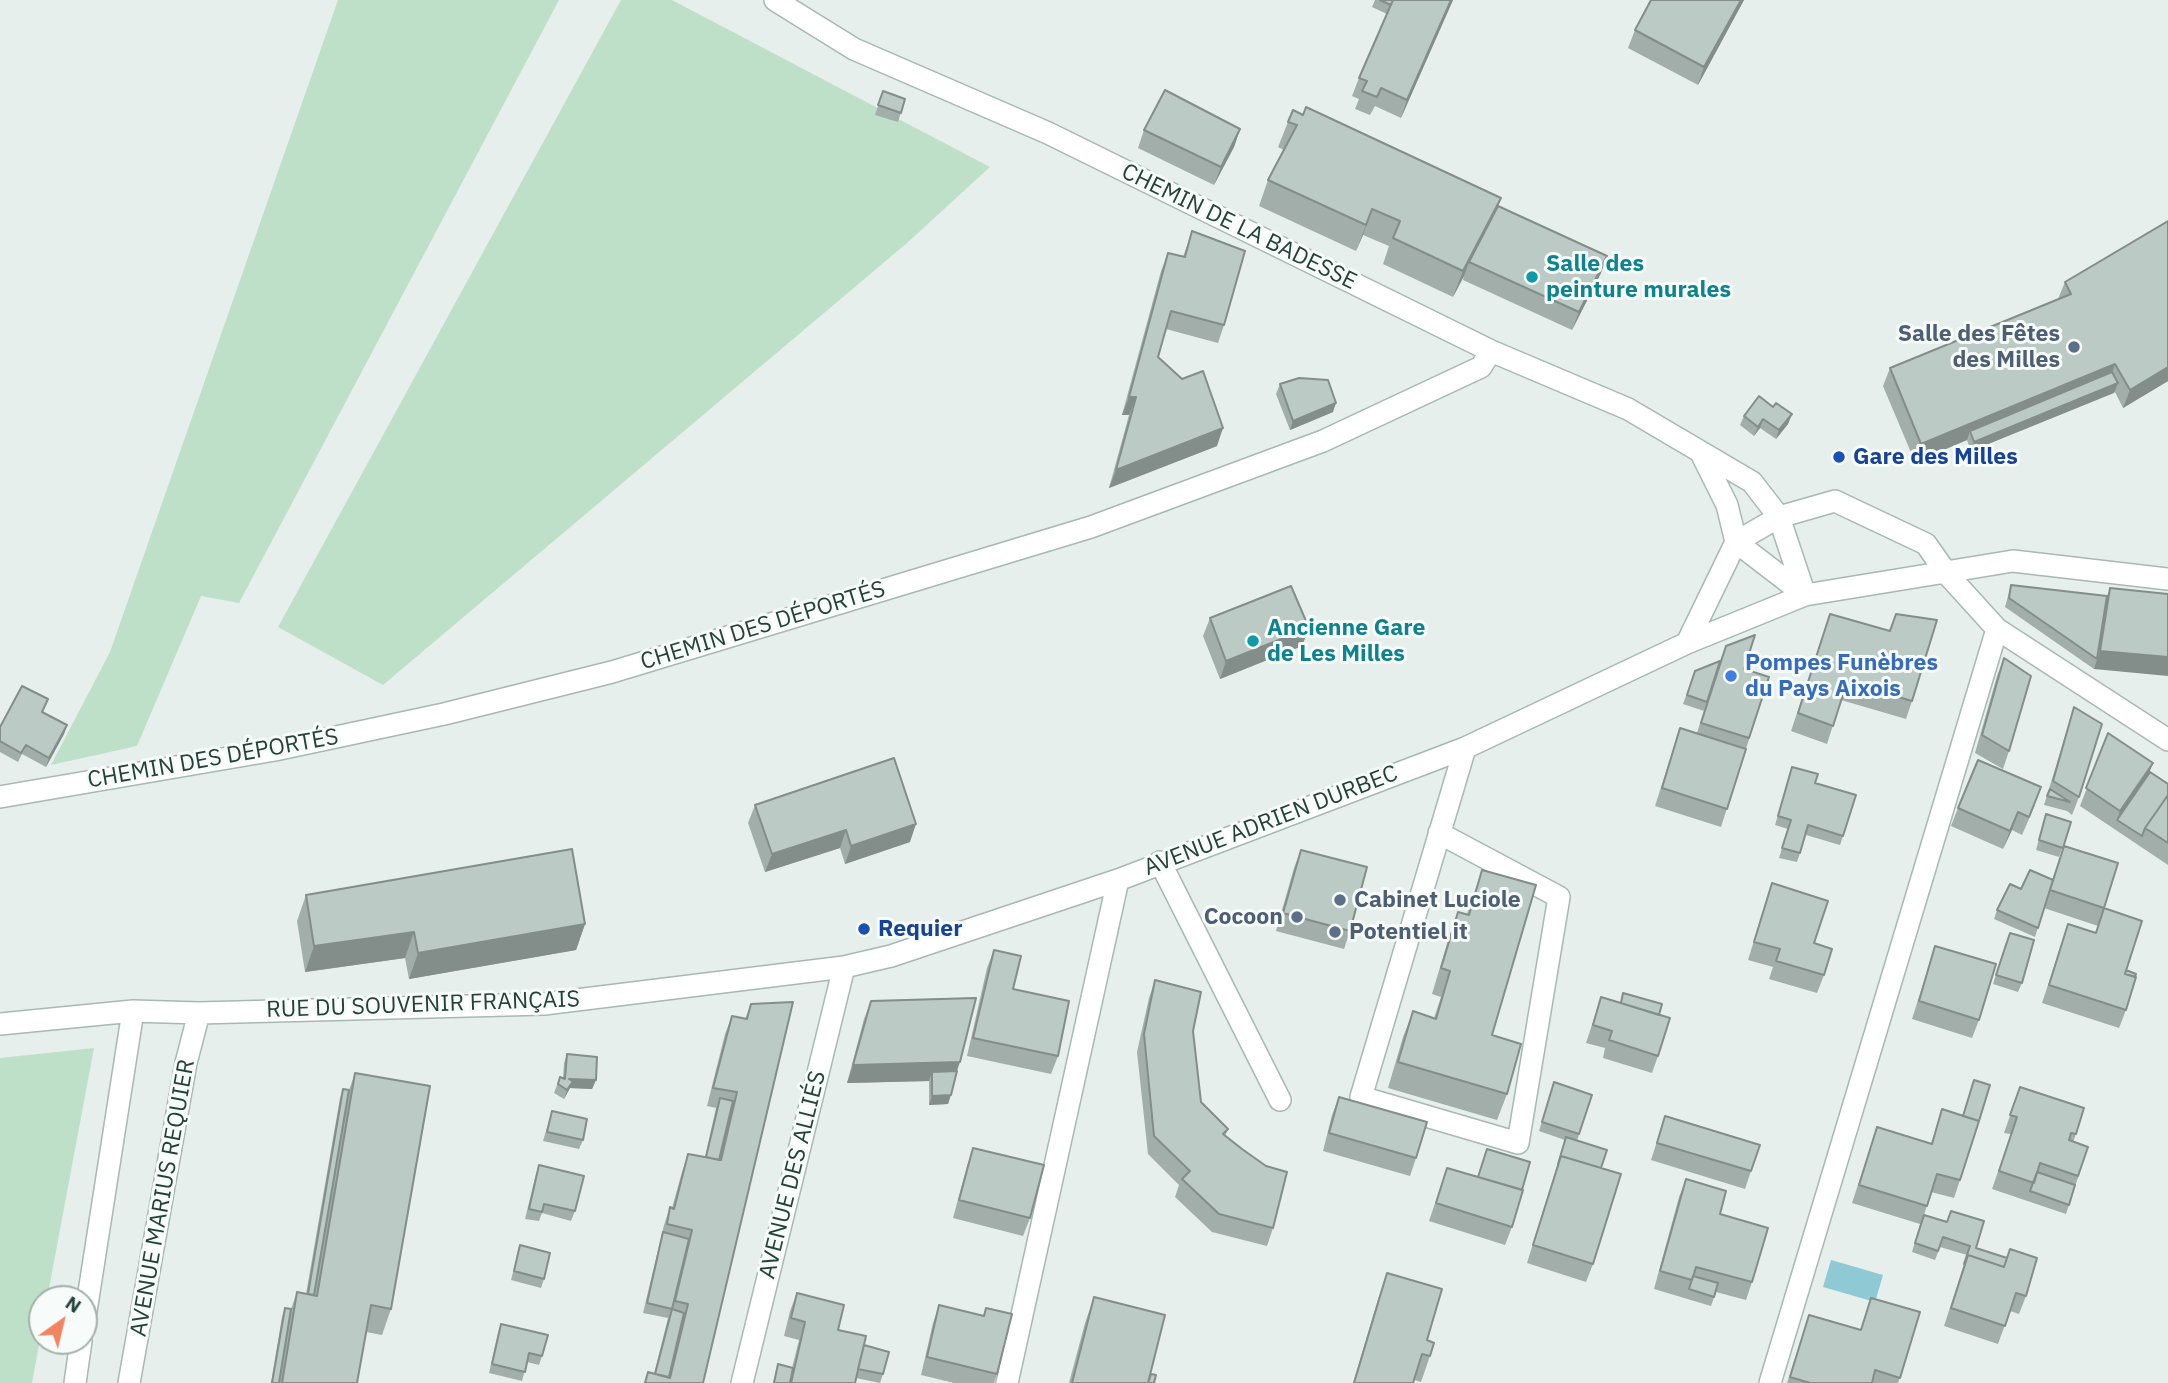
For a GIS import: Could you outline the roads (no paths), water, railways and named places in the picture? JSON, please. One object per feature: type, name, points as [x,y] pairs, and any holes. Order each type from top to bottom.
[{"type":"street","name":"CHEMIN DE LA BADESSE","points":[[775,0],[854,50],[1048,133],[1491,351],[1629,409],[1702,455],[1752,482],[1779,517],[1805,596]]},
{"type":"street","name":"CHEMIN DES DÉPORTÉS","points":[[0,797],[275,750],[443,714],[612,672],[1104,522],[1323,441],[1481,367],[1491,351]]},
{"type":"street","points":[[1702,455],[1727,505],[1736,542],[1805,596]]},
{"type":"street","points":[[1687,643],[1736,542],[1779,517],[1835,501],[1926,544],[1997,629],[2168,740]]},
{"type":"street","name":"AVENUE ADRIEN DURBEC","points":[[844,967],[891,956],[1118,880],[1465,748],[1687,643],[1805,596],[2012,561],[2168,579]]},
{"type":"street","points":[[1770,1383],[1997,629]]},
{"type":"street","points":[[1439,833],[1559,897],[1518,1143],[1361,1097],[1439,833],[1465,748]]},
{"type":"street","points":[[1160,862],[1280,1100]]},
{"type":"street","points":[[1007,1383],[1118,880]]},
{"type":"street","name":"RUE DU SOUVENIR FRANÇAIS","points":[[0,1024],[133,1011],[199,1013],[544,1004],[844,967]]},
{"type":"street","name":"AVENUE DES ALLIÉS","points":[[742,1383],[844,967]]},
{"type":"street","points":[[90,1285],[133,1011]]},
{"type":"street","name":"AVENUE MARIUS REQUIER","points":[[129,1383],[186,1063],[199,1013]]},
{"type":"street","points":[[75,1383],[80,1355]]},
{"type":"water","points":[[1831,1260],[1883,1275],[1875,1302],[1823,1287]]},
{"type":"place","name":"Salle des peinture murales","points":[[1532,277]]},
{"type":"place","name":"Salle des Fêtes des Milles","points":[[2074,347]]},
{"type":"place","name":"Gare des Milles","points":[[1839,457]]},
{"type":"place","name":"Ancienne Gare de Les Milles","points":[[1253,641]]},
{"type":"place","name":"Pompes Funèbres du Pays Aixois","points":[[1731,676]]},
{"type":"place","name":"Cabinet Luciole","points":[[1340,900]]},
{"type":"place","name":"Cocoon","points":[[1297,917]]},
{"type":"place","name":"Requier","points":[[864,929]]},
{"type":"place","name":"Potentiel it","points":[[1335,932]]}]
